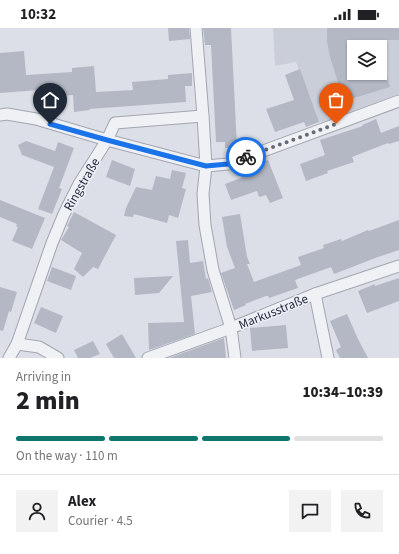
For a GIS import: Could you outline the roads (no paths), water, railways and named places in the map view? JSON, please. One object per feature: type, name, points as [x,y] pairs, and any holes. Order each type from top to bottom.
[{"type":"street","points":[[196,28],[206,166],[203,194],[205,225],[213,270],[231,328],[235,358]]},
{"type":"street","points":[[0,115],[7,114],[36,119],[107,140],[206,166],[228,164],[399,101]]},
{"type":"street","name":"Ringstraße","points":[[9,358],[17,344],[52,243],[64,214],[80,184],[107,140],[115,123],[203,116]]},
{"type":"street","name":"Markusstraße","points":[[148,358],[231,328],[315,294],[399,266]]},
{"type":"street","points":[[315,294],[328,358]]},
{"type":"street","points":[[17,344],[39,347],[58,358]]}]
